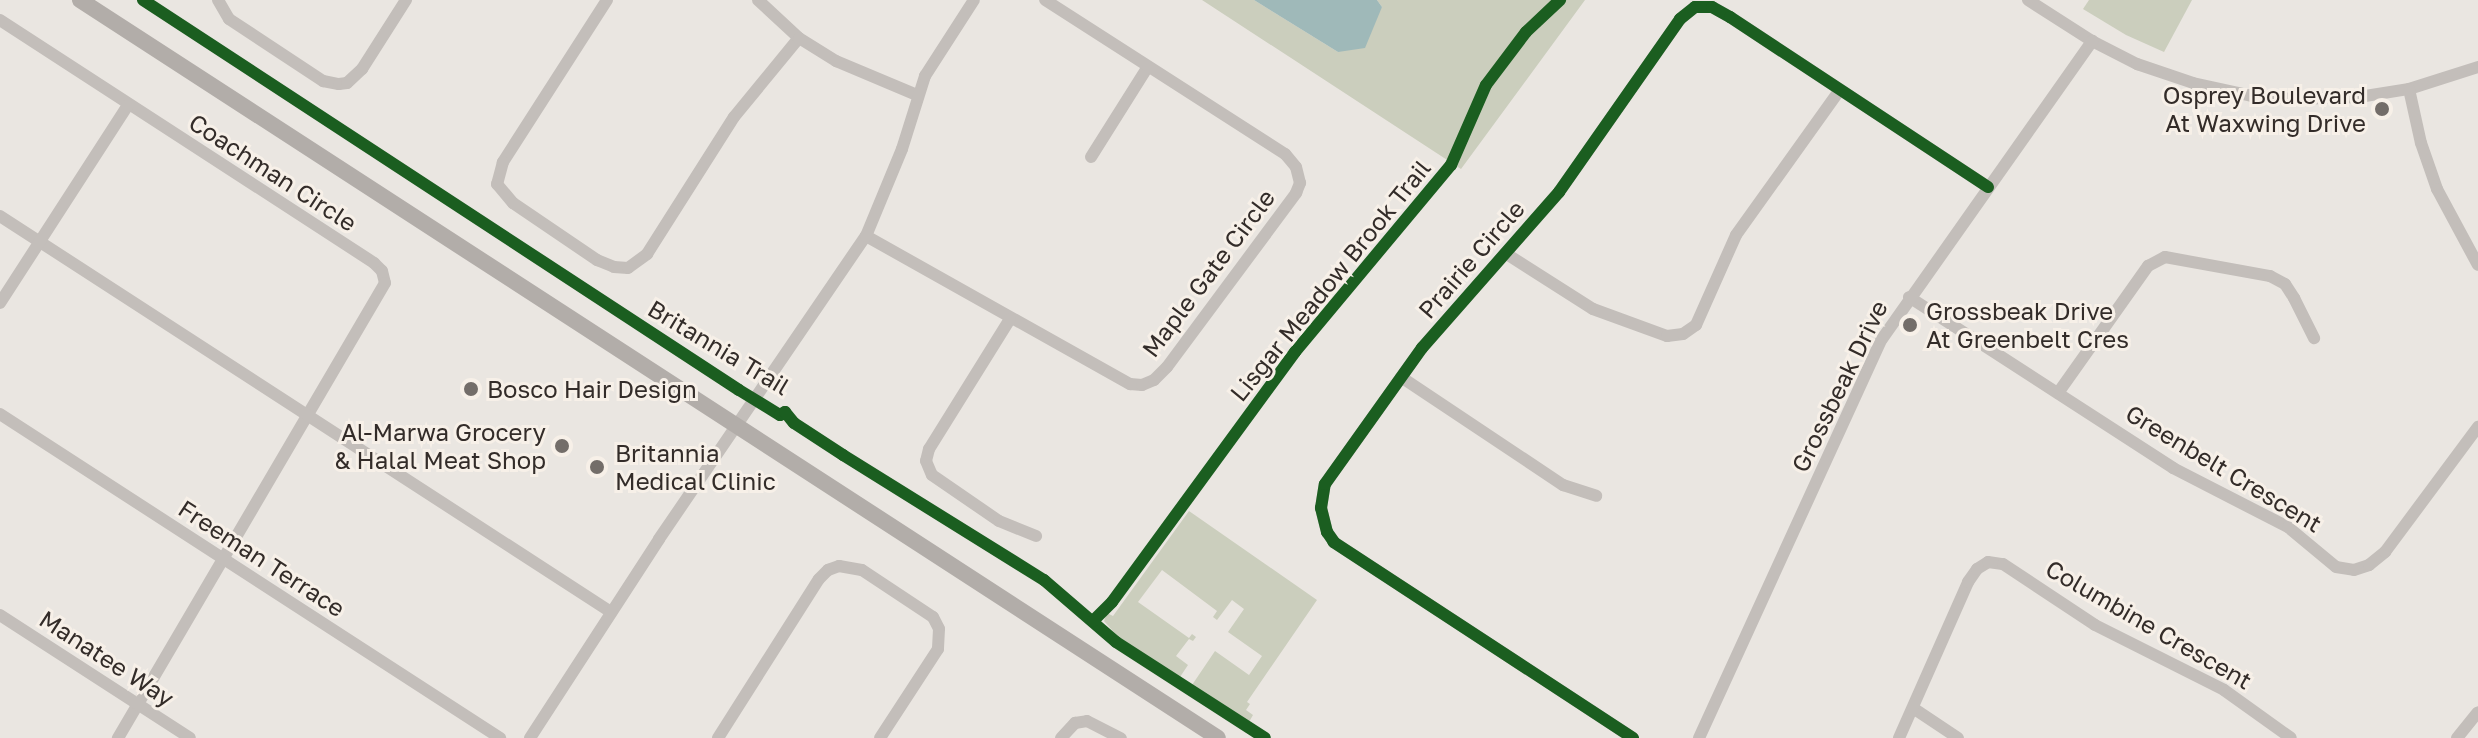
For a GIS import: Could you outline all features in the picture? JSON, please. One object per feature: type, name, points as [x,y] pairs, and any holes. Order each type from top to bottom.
[{"type":"main road","points":[[80,0],[736,429],[1218,738]]},
{"type":"street","points":[[218,0],[229,19],[323,81],[339,84],[347,83],[362,69],[406,0]]},
{"type":"street","points":[[607,0],[503,162],[497,184],[513,203],[597,260],[614,267],[628,268],[647,254],[734,117],[799,38]]},
{"type":"street","points":[[758,0],[799,38],[861,74],[917,95]]},
{"type":"street","points":[[530,738],[611,612],[866,236],[902,149],[917,95],[974,0]]},
{"type":"street","name":"Maple Gate Circle","points":[[866,236],[1130,384],[1142,385],[1154,380],[1167,367],[1296,193],[1300,183],[1296,167],[1285,154],[1045,0]]},
{"type":"street","points":[[2028,0],[2092,41],[2165,74],[2252,96],[2338,99],[2409,89],[2478,67]]},
{"type":"street","name":"Prairie Circle","points":[[1633,738],[1334,542],[1327,532],[1321,508],[1325,484],[1422,348],[1559,192],[1680,19],[1695,7],[1712,7],[1730,17],[1988,187]]},
{"type":"street","name":"Coachman Circle","points":[[0,20],[382,271],[385,283],[382,294],[306,414]]},
{"type":"street","name":"Grossbeak Drive","points":[[1699,738],[1870,364],[1909,297],[2092,41]]},
{"type":"street","points":[[1091,157],[1147,68]]},
{"type":"street","points":[[2409,89],[2421,143],[2437,189],[2478,265]]},
{"type":"street","points":[[1505,253],[1593,309],[1667,336],[1683,334],[1696,325],[1736,235],[1839,91]]},
{"type":"street","points":[[0,303],[128,105]]},
{"type":"street","points":[[0,216],[611,612]]},
{"type":"street","points":[[2058,393],[2148,266],[2165,257],[2270,276],[2290,291],[2314,338]]},
{"type":"street","name":"Greenbelt Crescent","points":[[1909,297],[2173,468],[2288,527],[2336,567],[2354,570],[2369,565],[2385,552],[2478,427]]},
{"type":"street","points":[[1010,319],[929,449],[926,461],[932,475],[999,521],[1036,536]]},
{"type":"street","points":[[1401,377],[1563,485],[1596,496]]},
{"type":"street","name":"Freeman Terrace","points":[[0,414],[500,738]]},
{"type":"street","points":[[118,738],[224,561],[306,414]]},
{"type":"street","name":"Columbine Crescent","points":[[1899,738],[1968,582],[1977,569],[1988,562],[2003,564],[2108,632],[2224,690],[2291,738]]},
{"type":"street","points":[[718,738],[819,579],[828,570],[839,566],[862,570],[933,617],[939,629],[938,649],[880,738]]},
{"type":"street","name":"Manatee Way","points":[[0,615],[190,738]]},
{"type":"street","points":[[1913,708],[1958,738]]},
{"type":"street","points":[[2457,738],[2478,712]]},
{"type":"street","points":[[1061,738],[1075,723],[1087,721],[1121,738]]},
{"type":"green space","points":[[1202,0],[1254,0],[1338,52],[1382,7],[1377,0],[1585,0],[1461,169]]},
{"type":"green space","points":[[2089,0],[2192,0],[2164,52],[2126,35],[2083,9]]},
{"type":"green space","points":[[1189,511],[1317,600],[1247,702],[1250,704],[1246,710],[1253,715],[1249,722],[1192,685],[1215,651],[1249,675],[1262,656],[1228,632],[1244,609],[1232,600],[1217,620],[1213,617],[1217,611],[1162,570],[1138,602],[1189,638],[1192,634],[1196,637],[1193,641],[1189,639],[1176,656],[1188,665],[1180,677],[1120,639],[1104,621],[1107,613],[1113,616]]},
{"type":"water","points":[[1254,0],[1377,0],[1382,7],[1365,48],[1338,52]]},
{"type":"cycle path","name":"Britannia Trail","points":[[143,0],[739,390],[780,415],[785,412],[794,423],[843,455],[1044,580],[1116,642],[1265,738]]},
{"type":"cycle path","name":"Lisgar Meadow Brook Trail","points":[[1093,621],[1112,602],[1295,352],[1451,165],[1486,85],[1526,32],[1560,0]]},
{"type":"cycle path","points":[[1633,738],[1334,542],[1327,532],[1321,508],[1325,484],[1422,348],[1559,192],[1680,19],[1695,7],[1712,7],[1730,17],[1988,187]]},
{"type":"place","name":"Osprey Boulevard At Waxwing Drive","points":[[2382,109]]},
{"type":"place","name":"Grossbeak Drive At Greenbelt Cres","points":[[1910,325]]},
{"type":"place","name":"Bosco Hair Design","points":[[471,389]]},
{"type":"place","name":"Al-Marwa Grocery & Halal Meat Shop","points":[[562,446]]},
{"type":"place","name":"Britannia Medical Clinic","points":[[597,467]]}]
